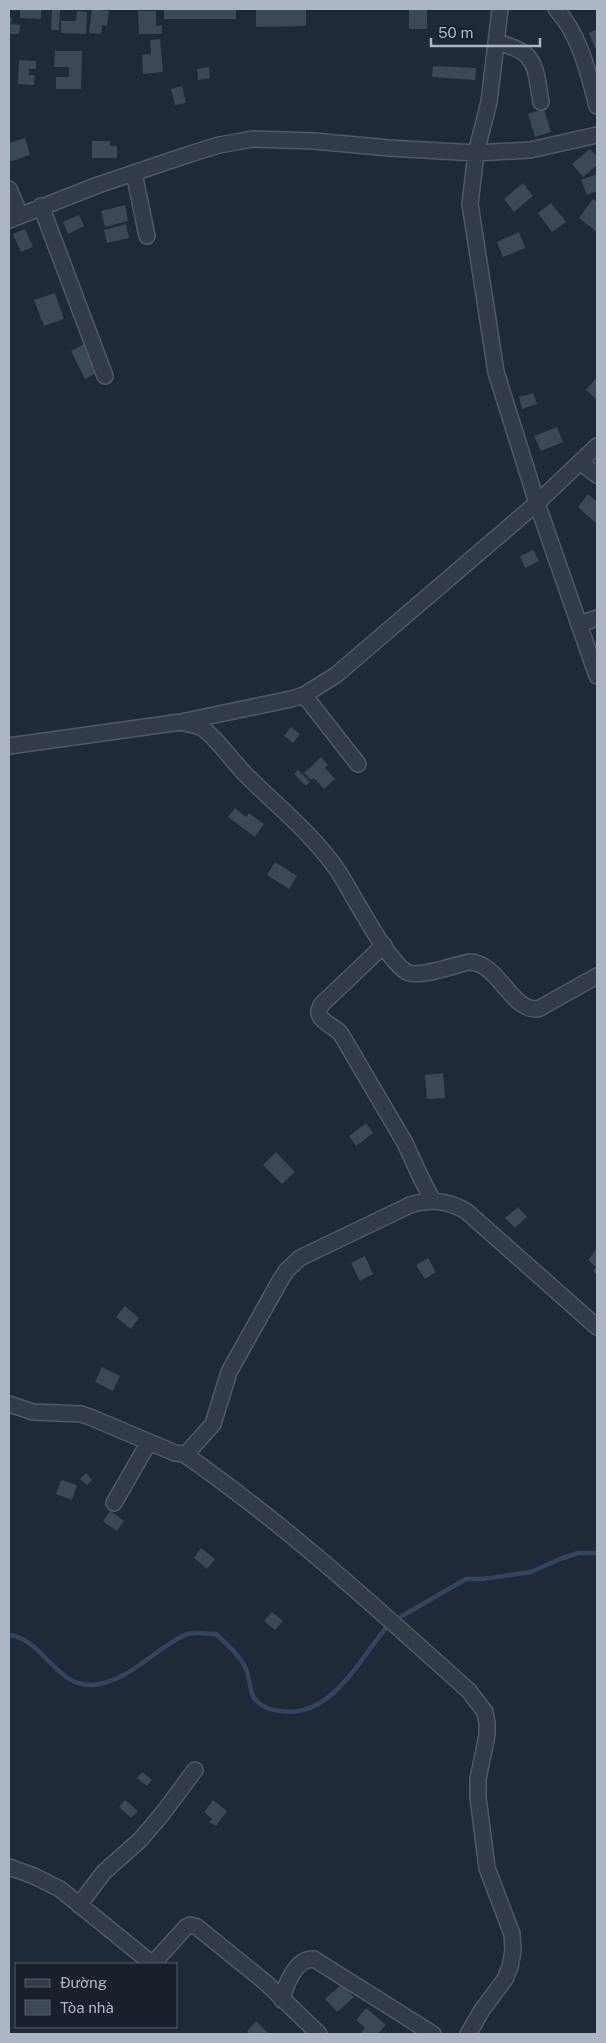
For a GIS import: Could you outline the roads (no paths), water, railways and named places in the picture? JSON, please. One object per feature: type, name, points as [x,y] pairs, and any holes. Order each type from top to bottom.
[{"type":"street","points":[[500,9],[489,102],[476,153],[470,204],[496,372],[537,503],[597,676]]},
{"type":"street","points":[[556,9],[573,33],[582,54],[597,106]]},
{"type":"street","points":[[496,41],[521,51],[528,57],[533,66],[541,102]]},
{"type":"street","points":[[9,189],[14,217],[134,173],[219,145],[253,139],[314,141],[476,153],[530,150],[597,135]]},
{"type":"street","points":[[134,173],[147,236]]},
{"type":"street","points":[[41,206],[105,376]]},
{"type":"street","points":[[9,746],[181,722],[304,695],[336,675],[537,503],[597,446]]},
{"type":"street","points":[[580,462],[597,475]]},
{"type":"street","points":[[580,624],[597,618]]},
{"type":"street","points":[[304,695],[358,764]]},
{"type":"street","points":[[181,722],[198,726],[207,732],[246,775],[326,855],[396,964],[409,973],[417,974],[476,962],[488,969],[521,1004],[533,1009],[538,1009],[597,976]]},
{"type":"street","points":[[384,945],[322,1004],[319,1009],[319,1016],[341,1034],[405,1142],[421,1178],[434,1200]]},
{"type":"street","points":[[184,1454],[192,1450],[213,1424],[229,1372],[292,1264],[300,1258],[410,1204],[434,1200],[451,1204],[466,1211],[597,1327]]},
{"type":"street","points":[[9,1404],[33,1412],[81,1414],[175,1453],[184,1454],[262,1510],[335,1570],[469,1691],[485,1712],[487,1735],[478,1779],[478,1798],[487,1868],[512,1934],[512,1951],[510,1967],[505,1979],[482,2010],[468,2034]]},
{"type":"street","points":[[114,1503],[149,1442]]},
{"type":"street","points":[[79,1905],[115,1860],[140,1840],[195,1770]]},
{"type":"street","points":[[9,1867],[60,1889],[150,1962],[156,1960],[186,1927],[194,1925],[246,1965],[319,2034]]},
{"type":"street","points":[[282,2000],[284,1989],[291,1976],[304,1960],[314,1959],[433,2034]]},
{"type":"waterway","points":[[402,1616],[466,1579],[483,1579],[531,1572],[578,1553],[597,1553]]},
{"type":"waterway","points":[[9,1635],[21,1638],[31,1644],[68,1678],[79,1684],[92,1685],[105,1683],[129,1672],[185,1635],[196,1633],[216,1634],[240,1659],[247,1672],[252,1695],[262,1706],[272,1710],[298,1711],[314,1706],[341,1685],[385,1629]]}]
